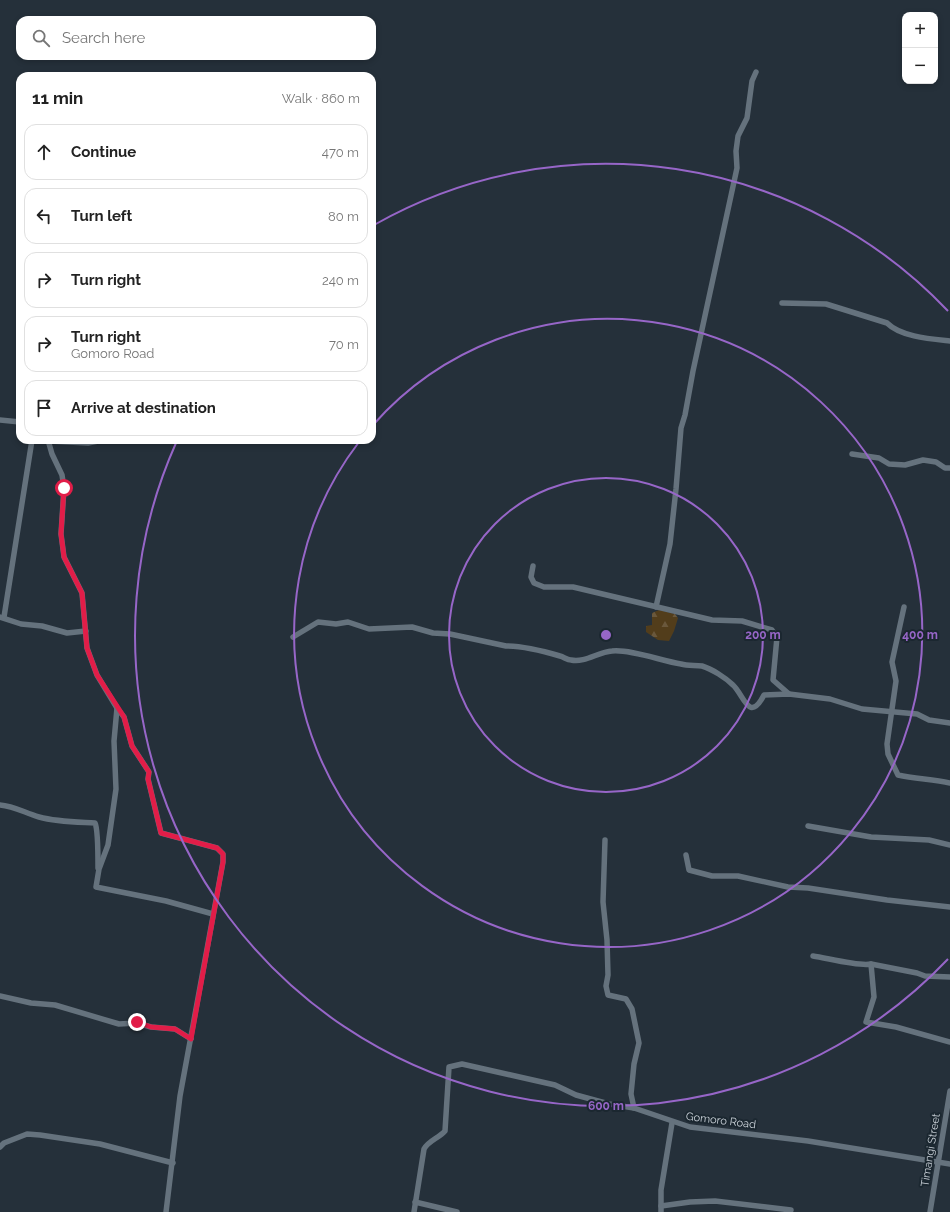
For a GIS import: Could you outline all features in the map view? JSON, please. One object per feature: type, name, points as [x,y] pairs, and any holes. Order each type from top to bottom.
[{"type":"street","points":[[656,607],[670,544],[681,428],[737,168],[736,151],[738,136],[747,118],[752,81],[756,72]]},
{"type":"street","points":[[782,303],[826,304],[887,323],[894,329],[924,338],[950,341]]},
{"type":"street","points":[[0,420],[16,422]]},
{"type":"street","points":[[31,444],[2,617],[21,624],[42,626],[67,633],[86,631]]},
{"type":"street","points":[[49,444],[62,475],[64,488],[61,534],[64,557],[82,593],[87,648],[97,675],[124,717],[132,746],[149,772],[148,779],[161,833],[217,848],[223,854],[214,914],[180,1096],[166,1212]]},
{"type":"street","points":[[852,454],[879,458],[889,464],[905,465],[922,460],[936,462],[945,468],[950,468]]},
{"type":"street","points":[[533,566],[531,577],[534,583],[544,587],[573,587],[712,620],[732,619],[752,622],[772,630],[777,637],[773,680],[790,694]]},
{"type":"street","points":[[904,607],[892,662],[896,681],[887,744],[888,754],[898,775],[950,782]]},
{"type":"street","points":[[293,637],[318,622],[354,622],[364,628],[369,629],[412,627],[433,633],[450,634],[506,646],[516,646],[551,653],[570,660],[583,661],[589,657],[613,651],[647,656],[682,665],[702,666],[735,686],[747,706],[754,707],[759,705],[764,695],[790,694],[830,699],[862,709],[917,714],[928,720],[950,723]]},
{"type":"street","points":[[117,708],[114,741],[116,789],[108,845],[99,869],[96,887],[166,901],[214,914]]},
{"type":"street","points":[[0,805],[10,806],[19,811],[40,818],[95,822],[97,827],[96,844],[99,869]]},
{"type":"street","points":[[808,826],[871,837],[929,840],[950,845]]},
{"type":"street","points":[[605,840],[603,902],[607,940],[608,975],[606,986],[608,995],[626,999],[632,1009],[639,1042],[634,1064],[631,1094],[634,1108]]},
{"type":"street","points":[[686,855],[689,870],[712,876],[738,876],[788,887],[808,888],[887,900],[950,907]]},
{"type":"street","points":[[813,956],[851,962],[864,966],[871,964],[925,976],[950,978]]},
{"type":"street","points":[[871,964],[874,997],[866,1022],[896,1027],[950,1042]]},
{"type":"street","points":[[0,996],[54,1005],[119,1024],[137,1022],[151,1027],[175,1029],[191,1039]]},
{"type":"street","name":"Gomoro Road","points":[[415,1202],[424,1148],[426,1145],[439,1138],[445,1131],[449,1067],[462,1064],[554,1085],[576,1095],[609,1104],[634,1108],[672,1123],[690,1128],[756,1134],[877,1151],[950,1164]]},
{"type":"street","name":"Timangi Street","points":[[930,1212],[950,1091]]},
{"type":"street","points":[[672,1123],[666,1154],[665,1176],[661,1190],[661,1209],[690,1202],[716,1201],[792,1211]]},
{"type":"street","points":[[0,1147],[26,1134],[40,1135],[100,1144],[173,1163]]},
{"type":"street","points":[[414,1212],[415,1202],[457,1212]]},
{"type":"green space","points":[[659,610],[675,614],[678,618],[669,641],[658,640],[646,632],[646,626],[652,625],[652,613]]},
{"type":"route","points":[[64,488],[61,534],[64,557],[82,593],[87,648],[97,675],[124,717],[132,746],[149,772],[148,779],[161,833],[217,848],[223,854],[223,862],[191,1039],[175,1029],[151,1027],[137,1022]]}]
